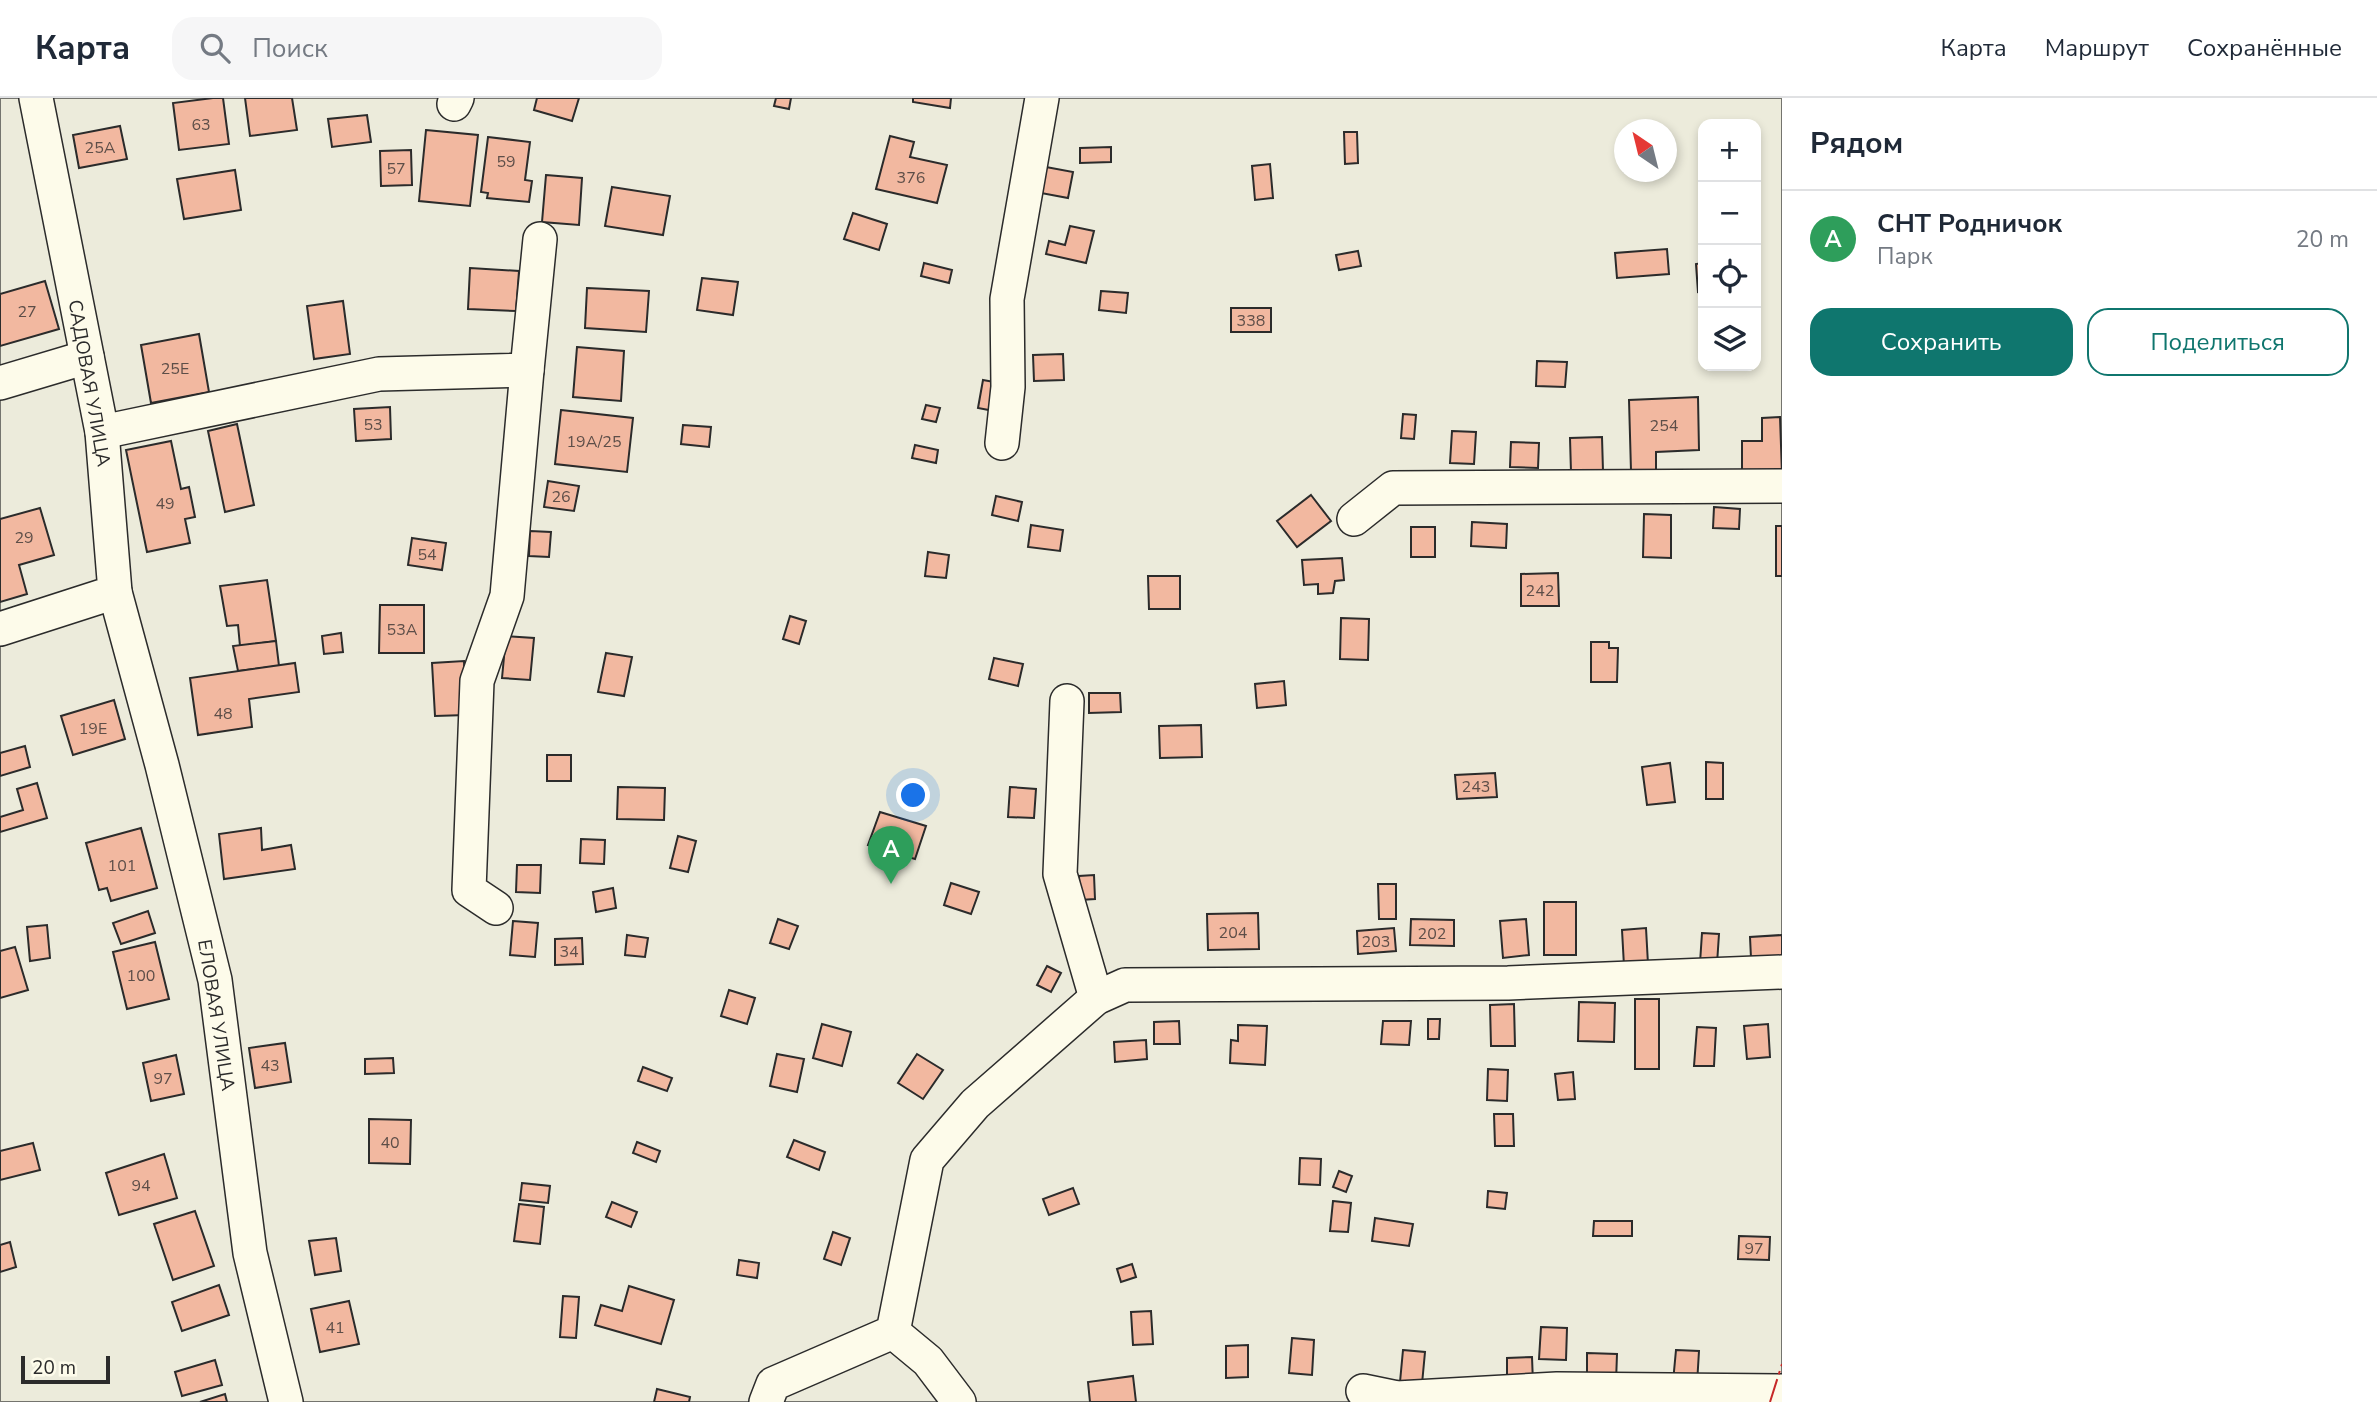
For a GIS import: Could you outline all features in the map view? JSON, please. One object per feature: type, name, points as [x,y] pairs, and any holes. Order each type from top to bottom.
[{"type":"street","name":"САДОВАЯ УЛИЦА","points":[[36,98],[102,432],[115,592]]},
{"type":"street","points":[[1002,443],[1008,387],[1007,299],[1042,98]]},
{"type":"street","points":[[496,908],[469,890],[477,681],[507,596],[540,239]]},
{"type":"street","points":[[0,383],[87,358]]},
{"type":"street","points":[[102,432],[379,374],[527,370]]},
{"type":"street","points":[[1353,519],[1393,488],[1782,486]]},
{"type":"street","points":[[0,629],[115,592]]},
{"type":"street","name":"ЕЛОВАЯ УЛИЦА","points":[[115,592],[162,765],[215,980],[250,1253],[286,1402]]},
{"type":"street","points":[[1067,701],[1060,874],[1096,998]]},
{"type":"street","points":[[893,1332],[927,1160],[975,1104],[1096,998],[1125,985],[1508,983],[1782,972]]},
{"type":"street","points":[[766,1402],[773,1384],[893,1332]]},
{"type":"street","points":[[893,1332],[928,1361],[959,1402]]},
{"type":"street","points":[[1363,1391],[1397,1398],[1557,1389],[1782,1391]]},
{"type":"shaded area","points":[[0,98],[1782,98],[1782,1402],[0,1402]]},
{"type":"building","points":[[223,98],[229,144],[179,150],[173,103]]},
{"type":"building","points":[[245,98],[292,98],[297,130],[250,136]]},
{"type":"building","points":[[537,98],[579,98],[572,121],[534,110]]},
{"type":"building","points":[[776,98],[791,98],[789,109],[774,106]]},
{"type":"building","points":[[913,98],[951,98],[950,108],[913,102]]},
{"type":"building","points":[[367,115],[371,142],[332,147],[328,119]]},
{"type":"building","points":[[120,126],[127,159],[79,168],[73,135]]},
{"type":"building","points":[[426,130],[478,135],[470,206],[419,201]]},
{"type":"building","points":[[1344,132],[1357,132],[1358,163],[1345,164]]},
{"type":"building","points":[[890,136],[914,142],[910,157],[947,165],[937,203],[876,189]]},
{"type":"building","points":[[488,137],[530,142],[525,180],[532,181],[529,202],[487,198],[488,193],[481,192]]},
{"type":"building","points":[[1111,147],[1111,162],[1080,163],[1080,148]]},
{"type":"building","points":[[411,150],[412,185],[381,186],[380,151]]},
{"type":"building","points":[[1270,164],[1273,198],[1255,200],[1252,166]]},
{"type":"building","points":[[1046,167],[1073,172],[1068,198],[1041,193]]},
{"type":"building","points":[[235,170],[241,210],[184,219],[177,179]]},
{"type":"building","points":[[546,175],[582,178],[579,225],[542,222]]},
{"type":"building","points":[[612,187],[670,196],[663,235],[605,226]]},
{"type":"building","points":[[853,213],[887,224],[879,250],[844,239]]},
{"type":"building","points":[[1070,226],[1094,231],[1086,263],[1046,254],[1049,241],[1065,245]]},
{"type":"building","points":[[1667,249],[1669,274],[1617,278],[1615,253]]},
{"type":"building","points":[[1358,251],[1361,266],[1339,270],[1336,255]]},
{"type":"building","points":[[924,263],[952,270],[949,283],[921,276]]},
{"type":"building","points":[[470,268],[519,271],[516,311],[468,309]]},
{"type":"building","points":[[702,278],[738,282],[733,315],[697,310]]},
{"type":"building","points":[[45,281],[59,329],[0,346],[0,294]]},
{"type":"building","points":[[587,288],[649,291],[646,332],[585,328]]},
{"type":"building","points":[[1101,291],[1128,293],[1126,313],[1099,310]]},
{"type":"building","points":[[343,301],[350,354],[314,359],[307,306]]},
{"type":"building","points":[[1231,308],[1271,308],[1271,332],[1231,332]]},
{"type":"building","points":[[199,334],[209,392],[151,403],[141,345]]},
{"type":"building","points":[[577,347],[624,351],[621,401],[573,397]]},
{"type":"building","points":[[1063,354],[1064,380],[1034,381],[1033,355]]},
{"type":"building","points":[[1537,361],[1567,362],[1565,387],[1536,386]]},
{"type":"building","points":[[983,380],[1000,383],[994,411],[978,408]]},
{"type":"building","points":[[1698,397],[1699,450],[1656,452],[1656,470],[1631,471],[1629,400]]},
{"type":"building","points":[[926,405],[940,408],[936,422],[922,419]]},
{"type":"building","points":[[390,407],[391,439],[356,441],[354,409]]},
{"type":"building","points":[[561,410],[633,418],[627,472],[555,464]]},
{"type":"building","points":[[1403,414],[1416,415],[1414,439],[1401,438]]},
{"type":"building","points":[[1780,417],[1782,474],[1742,474],[1742,441],[1762,441],[1762,418]]},
{"type":"building","points":[[237,424],[254,505],[225,512],[208,431]]},
{"type":"building","points":[[683,425],[711,427],[709,447],[681,444]]},
{"type":"building","points":[[1452,431],[1476,432],[1474,464],[1450,463]]},
{"type":"building","points":[[1602,437],[1603,471],[1571,472],[1570,438]]},
{"type":"building","points":[[171,441],[181,489],[189,487],[195,517],[185,519],[190,543],[147,552],[126,450]]},
{"type":"building","points":[[1511,442],[1539,443],[1538,468],[1510,467]]},
{"type":"building","points":[[915,445],[938,450],[936,463],[912,458]]},
{"type":"building","points":[[548,481],[579,486],[574,511],[544,507]]},
{"type":"building","points":[[1311,495],[1331,521],[1297,547],[1277,521]]},
{"type":"building","points":[[996,496],[1022,502],[1018,521],[992,515]]},
{"type":"building","points":[[1714,507],[1740,509],[1739,529],[1713,528]]},
{"type":"building","points":[[40,508],[54,555],[19,565],[27,594],[0,602],[0,519]]},
{"type":"building","points":[[1644,514],[1671,515],[1671,558],[1643,557]]},
{"type":"building","points":[[1472,522],[1507,524],[1506,548],[1471,546]]},
{"type":"building","points":[[1031,525],[1063,530],[1060,551],[1028,547]]},
{"type":"building","points":[[1776,526],[1782,526],[1782,576],[1776,576]]},
{"type":"building","points":[[1411,527],[1435,527],[1435,557],[1411,557]]},
{"type":"building","points":[[530,531],[551,532],[549,557],[529,556]]},
{"type":"building","points":[[412,538],[446,543],[442,570],[408,565]]},
{"type":"building","points":[[928,552],[949,555],[946,578],[925,576]]},
{"type":"building","points":[[1342,558],[1344,580],[1335,581],[1333,593],[1318,594],[1318,584],[1304,585],[1302,560]]},
{"type":"building","points":[[1558,573],[1559,606],[1521,606],[1521,574]]},
{"type":"building","points":[[1148,576],[1180,576],[1180,609],[1149,609]]},
{"type":"building","points":[[267,580],[276,641],[240,646],[238,625],[227,626],[220,586]]},
{"type":"building","points":[[380,605],[424,605],[424,653],[379,653]]},
{"type":"building","points":[[790,616],[806,621],[799,644],[783,639]]},
{"type":"building","points":[[1341,618],[1369,619],[1368,660],[1340,659]]},
{"type":"building","points":[[341,633],[343,652],[324,654],[322,636]]},
{"type":"building","points":[[506,636],[534,638],[530,680],[502,678]]},
{"type":"building","points":[[276,641],[279,666],[238,671],[233,646]]},
{"type":"building","points":[[1591,642],[1609,642],[1609,648],[1618,648],[1617,682],[1591,682]]},
{"type":"building","points":[[606,653],[632,657],[624,696],[598,692]]},
{"type":"building","points":[[994,658],[1023,664],[1018,686],[989,679]]},
{"type":"building","points":[[464,661],[466,715],[435,716],[432,663]]},
{"type":"building","points":[[295,663],[299,692],[249,699],[252,727],[198,735],[190,678]]},
{"type":"building","points":[[1284,681],[1286,705],[1257,708],[1255,684]]},
{"type":"building","points":[[1089,693],[1120,693],[1121,712],[1089,713]]},
{"type":"building","points":[[114,700],[125,739],[73,755],[61,716]]},
{"type":"building","points":[[1201,725],[1202,757],[1160,758],[1159,726]]},
{"type":"building","points":[[25,746],[30,767],[0,776],[0,753]]},
{"type":"building","points":[[547,755],[571,755],[571,781],[547,781]]},
{"type":"building","points":[[1706,762],[1723,763],[1723,799],[1706,799]]},
{"type":"building","points":[[1670,763],[1675,802],[1647,805],[1642,767]]},
{"type":"building","points":[[1495,773],[1497,797],[1457,799],[1455,775]]},
{"type":"building","points":[[37,783],[47,818],[0,832],[0,817],[23,810],[17,789]]},
{"type":"building","points":[[618,787],[665,788],[664,820],[617,819]]},
{"type":"building","points":[[1010,787],[1036,789],[1034,818],[1008,817]]},
{"type":"building","points":[[880,812],[926,826],[915,859],[868,845]]},
{"type":"building","points":[[141,828],[157,888],[111,901],[107,888],[99,890],[86,843]]},
{"type":"building","points":[[261,828],[262,850],[291,845],[295,869],[224,879],[219,834]]},
{"type":"building","points":[[678,836],[696,841],[688,872],[670,868]]},
{"type":"building","points":[[581,839],[605,840],[604,864],[580,863]]},
{"type":"building","points":[[517,865],[541,865],[540,893],[516,892]]},
{"type":"building","points":[[1094,875],[1095,899],[1080,900],[1079,876]]},
{"type":"building","points":[[951,883],[979,892],[971,914],[944,905]]},
{"type":"building","points":[[1378,884],[1396,884],[1396,919],[1379,919]]},
{"type":"building","points":[[613,888],[616,908],[596,912],[593,892]]},
{"type":"building","points":[[1544,902],[1576,902],[1576,955],[1544,955]]},
{"type":"building","points":[[148,911],[155,933],[121,944],[113,923]]},
{"type":"building","points":[[1258,913],[1259,949],[1208,950],[1207,914]]},
{"type":"building","points":[[778,919],[798,926],[789,949],[770,943]]},
{"type":"building","points":[[1411,919],[1454,920],[1454,946],[1410,945]]},
{"type":"building","points":[[1526,919],[1529,955],[1503,958],[1500,921]]},
{"type":"building","points":[[513,921],[538,923],[535,957],[510,955]]},
{"type":"building","points":[[47,925],[50,958],[30,961],[27,927]]},
{"type":"building","points":[[1394,928],[1396,951],[1358,954],[1357,931]]},
{"type":"building","points":[[1646,928],[1648,964],[1624,966],[1622,930]]},
{"type":"building","points":[[1702,933],[1719,934],[1717,964],[1700,963]]},
{"type":"building","points":[[627,935],[648,938],[645,957],[625,955]]},
{"type":"building","points":[[1782,935],[1782,957],[1751,958],[1750,937]]},
{"type":"building","points":[[582,938],[583,964],[555,965],[555,939]]},
{"type":"building","points":[[155,942],[169,999],[127,1009],[113,952]]},
{"type":"building","points":[[15,947],[28,990],[0,998],[0,951]]},
{"type":"building","points":[[1047,966],[1061,973],[1051,992],[1037,985]]},
{"type":"building","points":[[729,990],[755,998],[747,1024],[721,1016]]},
{"type":"building","points":[[1635,999],[1659,999],[1659,1069],[1635,1069]]},
{"type":"building","points":[[1579,1002],[1615,1003],[1614,1042],[1578,1041]]},
{"type":"building","points":[[1514,1004],[1515,1046],[1491,1046],[1490,1005]]},
{"type":"building","points":[[1428,1019],[1440,1019],[1439,1039],[1428,1039]]},
{"type":"building","points":[[1179,1021],[1180,1044],[1154,1044],[1154,1022]]},
{"type":"building","points":[[1383,1021],[1411,1021],[1409,1045],[1381,1044]]},
{"type":"building","points":[[822,1024],[851,1032],[842,1066],[813,1058]]},
{"type":"building","points":[[1768,1024],[1770,1057],[1747,1059],[1744,1026]]},
{"type":"building","points":[[1238,1025],[1267,1026],[1265,1065],[1230,1063],[1231,1040],[1238,1041]]},
{"type":"building","points":[[1697,1027],[1716,1028],[1714,1066],[1694,1066]]},
{"type":"building","points":[[1146,1040],[1147,1059],[1115,1062],[1114,1042]]},
{"type":"building","points":[[285,1043],[291,1082],[255,1088],[249,1048]]},
{"type":"building","points":[[777,1054],[804,1059],[797,1092],[770,1086]]},
{"type":"building","points":[[917,1054],[943,1070],[923,1099],[898,1083]]},
{"type":"building","points":[[176,1055],[184,1094],[151,1101],[143,1063]]},
{"type":"building","points":[[393,1058],[394,1073],[365,1074],[365,1059]]},
{"type":"building","points":[[643,1067],[672,1078],[667,1091],[638,1081]]},
{"type":"building","points":[[1488,1069],[1508,1070],[1507,1101],[1487,1100]]},
{"type":"building","points":[[1573,1072],[1575,1099],[1558,1100],[1555,1074]]},
{"type":"building","points":[[1494,1114],[1513,1114],[1514,1146],[1495,1146]]},
{"type":"building","points":[[369,1119],[411,1120],[410,1164],[369,1163]]},
{"type":"building","points":[[794,1140],[825,1152],[819,1170],[787,1157]]},
{"type":"building","points":[[637,1142],[660,1151],[656,1162],[633,1153]]},
{"type":"building","points":[[33,1143],[40,1170],[0,1180],[0,1151]]},
{"type":"building","points":[[164,1154],[177,1198],[119,1215],[106,1173]]},
{"type":"building","points":[[1300,1158],[1321,1159],[1320,1185],[1299,1184]]},
{"type":"building","points":[[1339,1171],[1352,1176],[1346,1192],[1333,1187]]},
{"type":"building","points":[[522,1183],[550,1186],[548,1203],[520,1200]]},
{"type":"building","points":[[1073,1188],[1079,1204],[1049,1215],[1043,1199]]},
{"type":"building","points":[[1488,1191],[1507,1193],[1505,1209],[1487,1207]]},
{"type":"building","points":[[1333,1201],[1351,1203],[1348,1232],[1330,1231]]},
{"type":"building","points":[[612,1202],[637,1212],[631,1227],[606,1217]]},
{"type":"building","points":[[519,1204],[544,1207],[540,1244],[514,1241]]},
{"type":"building","points":[[195,1211],[214,1266],[173,1280],[154,1224]]},
{"type":"building","points":[[1375,1218],[1413,1224],[1409,1246],[1372,1241]]},
{"type":"building","points":[[1594,1221],[1632,1221],[1632,1236],[1593,1236]]},
{"type":"building","points":[[833,1232],[850,1238],[841,1265],[824,1259]]},
{"type":"building","points":[[1739,1236],[1770,1237],[1769,1260],[1738,1259]]},
{"type":"building","points":[[336,1238],[341,1271],[315,1275],[309,1241]]},
{"type":"building","points":[[10,1242],[16,1267],[0,1272],[0,1245]]},
{"type":"building","points":[[739,1260],[759,1263],[757,1278],[737,1275]]},
{"type":"building","points":[[1132,1264],[1136,1277],[1121,1282],[1117,1269]]},
{"type":"building","points":[[219,1285],[229,1315],[182,1331],[172,1302]]},
{"type":"building","points":[[629,1286],[674,1300],[661,1344],[595,1325],[601,1305],[622,1311]]},
{"type":"building","points":[[563,1296],[579,1297],[576,1338],[560,1337]]},
{"type":"building","points":[[349,1301],[359,1344],[320,1352],[311,1309]]},
{"type":"building","points":[[1151,1311],[1153,1344],[1133,1345],[1131,1312]]},
{"type":"building","points":[[1541,1327],[1567,1328],[1566,1360],[1539,1359]]},
{"type":"building","points":[[1292,1338],[1314,1340],[1312,1375],[1289,1373]]},
{"type":"building","points":[[1248,1345],[1248,1377],[1226,1378],[1226,1346]]},
{"type":"building","points":[[1403,1350],[1425,1352],[1422,1384],[1400,1382]]},
{"type":"building","points":[[1676,1350],[1699,1351],[1697,1384],[1673,1382]]},
{"type":"building","points":[[1587,1353],[1617,1354],[1616,1382],[1587,1381]]},
{"type":"building","points":[[1532,1357],[1533,1383],[1507,1383],[1507,1358]]},
{"type":"building","points":[[215,1360],[222,1385],[182,1396],[175,1372]]},
{"type":"building","points":[[1133,1376],[1136,1402],[1090,1402],[1088,1382]]},
{"type":"building","points":[[657,1389],[690,1397],[689,1402],[654,1402]]},
{"type":"building","points":[[225,1394],[227,1402],[200,1402]]},
{"type":"power","points":[[1770,1402],[1782,1364]]},
{"type":"place","name":"СНТ Родничок","points":[[891,884]]}]
